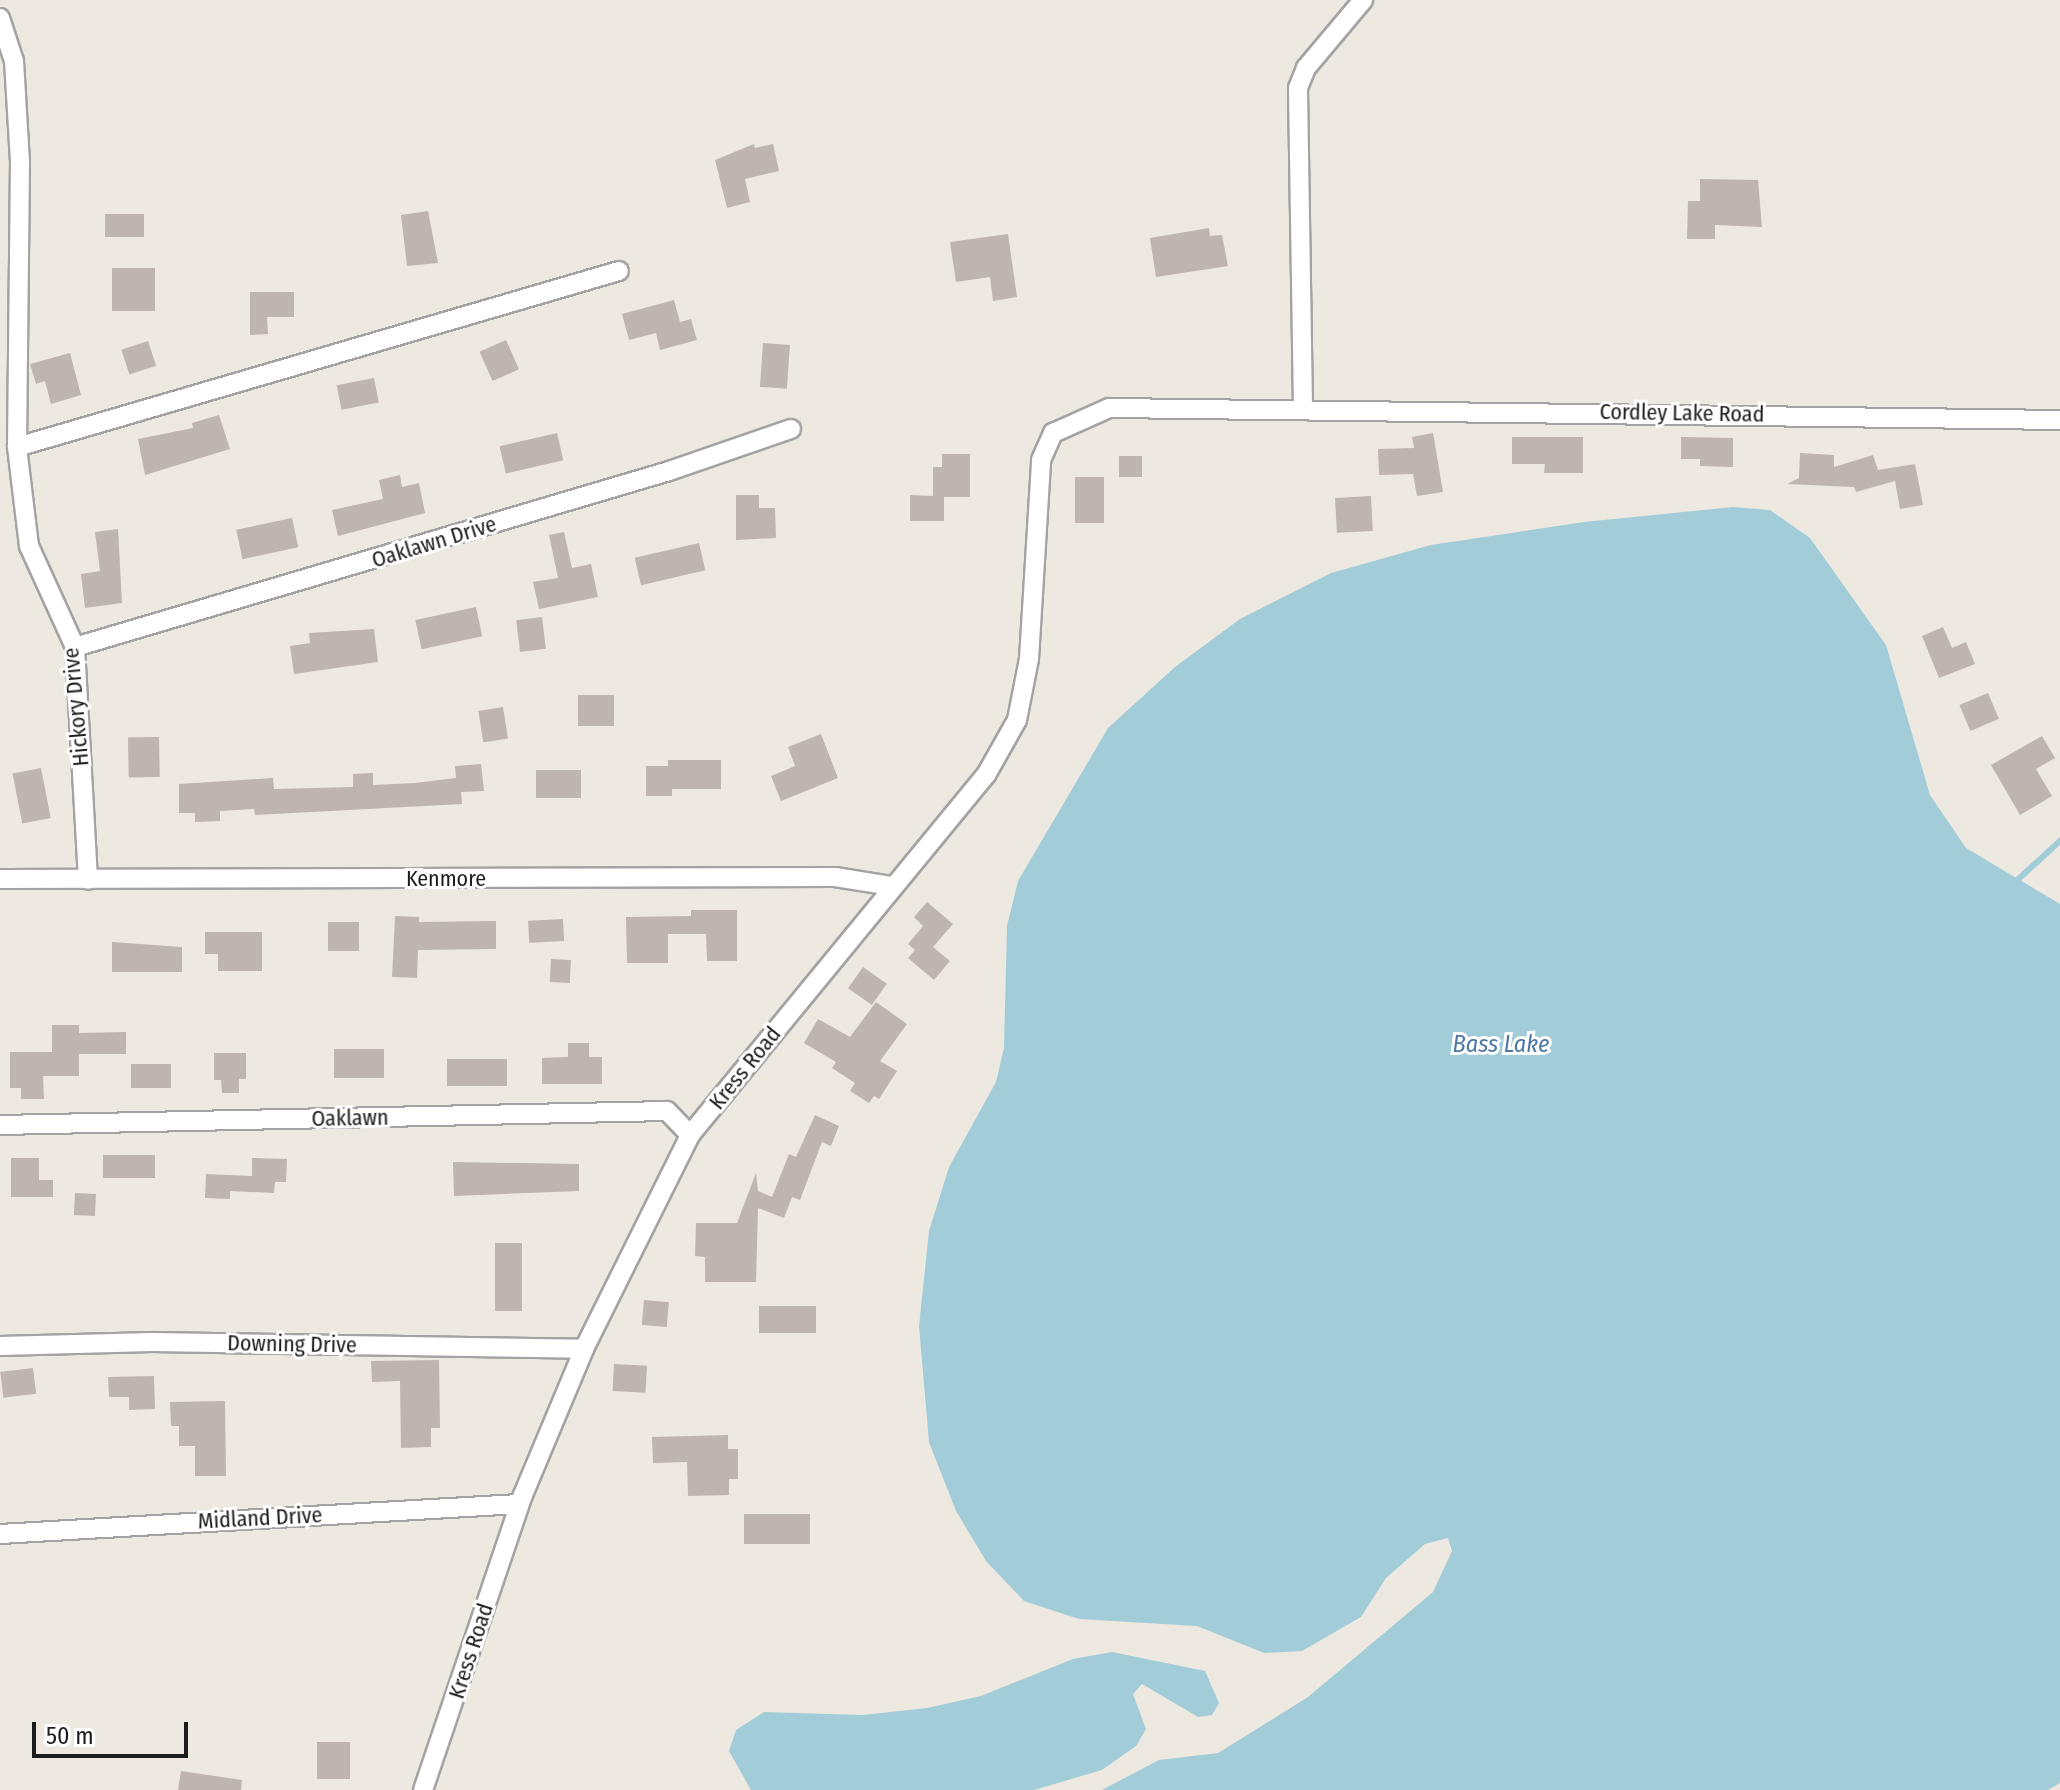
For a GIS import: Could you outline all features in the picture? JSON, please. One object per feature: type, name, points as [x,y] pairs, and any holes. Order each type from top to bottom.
[{"type":"street","points":[[1303,408],[1298,88],[1306,68],[1363,0]]},
{"type":"street","name":"Hickory Drive","points":[[0,18],[14,61],[20,161],[17,447],[29,546],[75,647],[88,880]]},
{"type":"street","points":[[17,447],[619,271]]},
{"type":"street","name":"Cordley Lake Road","points":[[1109,408],[1303,408],[2060,420]]},
{"type":"street","name":"Kress Road","points":[[423,1790],[519,1504],[584,1349],[690,1135],[986,775],[1017,720],[1029,659],[1041,460],[1053,433],[1109,408]]},
{"type":"street","name":"Oaklawn Drive","points":[[75,647],[669,471],[791,429]]},
{"type":"street","name":"Kenmore","points":[[0,879],[835,877],[892,886]]},
{"type":"street","name":"Oaklawn","points":[[0,1125],[667,1111],[690,1135]]},
{"type":"street","name":"Downing Drive","points":[[0,1346],[152,1342],[584,1349]]},
{"type":"street","name":"Midland Drive","points":[[0,1534],[519,1504]]},
{"type":"water","name":"Bass Lake","points":[[1733,507],[1770,510],[1810,538],[1886,645],[1930,795],[1966,848],[2060,904],[2060,1783],[2048,1790],[1102,1790],[1159,1760],[1218,1753],[1308,1697],[1433,1592],[1452,1551],[1448,1538],[1425,1544],[1386,1578],[1361,1617],[1302,1651],[1264,1653],[1197,1626],[1079,1619],[1024,1601],[986,1561],[956,1511],[929,1442],[919,1326],[929,1231],[949,1167],[996,1082],[1004,1048],[1007,926],[1018,881],[1108,728],[1175,667],[1240,619],[1331,573],[1431,545],[1584,522]]},
{"type":"water","points":[[1112,1652],[1205,1671],[1219,1703],[1212,1715],[1198,1717],[1142,1684],[1133,1694],[1146,1729],[1136,1746],[1102,1770],[1034,1790],[751,1790],[729,1751],[736,1730],[764,1712],[863,1715],[927,1708],[981,1696],[1073,1659]]},
{"type":"building","points":[[754,144],[755,148],[773,144],[779,171],[745,179],[750,202],[727,208],[715,160]]},
{"type":"building","points":[[1700,179],[1758,180],[1762,227],[1715,225],[1715,239],[1687,239],[1688,201],[1700,201]]},
{"type":"building","points":[[428,211],[438,263],[407,266],[401,215]]},
{"type":"building","points":[[105,214],[144,214],[144,237],[105,237]]},
{"type":"building","points":[[1209,228],[1210,236],[1222,235],[1228,266],[1156,277],[1150,238]]},
{"type":"building","points":[[1008,234],[1017,297],[993,301],[990,277],[956,282],[950,242]]},
{"type":"building","points":[[112,268],[155,268],[155,311],[112,311]]},
{"type":"building","points":[[250,292],[294,292],[294,317],[267,317],[268,334],[250,335]]},
{"type":"building","points":[[674,300],[680,322],[691,319],[697,340],[660,350],[656,333],[629,340],[622,314]]},
{"type":"building","points":[[506,340],[519,369],[493,381],[480,352]]},
{"type":"building","points":[[148,341],[156,366],[129,374],[121,350]]},
{"type":"building","points":[[763,343],[790,345],[787,389],[760,387]]},
{"type":"building","points":[[70,353],[81,395],[51,404],[45,381],[36,384],[30,364]]},
{"type":"building","points":[[374,378],[379,403],[341,410],[337,385]]},
{"type":"building","points":[[219,415],[230,449],[145,475],[138,439],[193,428],[192,423]]},
{"type":"building","points":[[557,433],[563,460],[506,474],[500,446]]},
{"type":"building","points":[[1433,433],[1443,492],[1417,496],[1413,474],[1379,475],[1378,449],[1414,448],[1412,437]]},
{"type":"building","points":[[1512,437],[1583,437],[1583,473],[1544,473],[1545,464],[1512,464]]},
{"type":"building","points":[[1681,437],[1733,438],[1733,467],[1700,466],[1700,459],[1681,459]]},
{"type":"building","points":[[1800,453],[1834,455],[1834,467],[1873,455],[1878,470],[1915,464],[1923,505],[1900,509],[1895,481],[1856,492],[1854,487],[1787,484],[1799,478]]},
{"type":"building","points":[[942,454],[970,454],[970,497],[944,497],[944,521],[910,521],[910,495],[933,496],[933,467],[942,467]]},
{"type":"building","points":[[1119,456],[1142,456],[1142,477],[1119,477]]},
{"type":"building","points":[[400,475],[402,487],[419,483],[425,513],[338,536],[332,510],[383,499],[379,480]]},
{"type":"building","points":[[1075,477],[1104,477],[1104,523],[1075,523]]},
{"type":"building","points":[[736,495],[759,495],[759,508],[775,508],[776,538],[736,540]]},
{"type":"building","points":[[1371,496],[1373,531],[1337,533],[1335,498]]},
{"type":"building","points":[[292,518],[298,547],[242,559],[236,530]]},
{"type":"building","points":[[118,529],[122,603],[85,608],[81,574],[100,571],[95,532]]},
{"type":"building","points":[[564,532],[572,568],[591,564],[598,597],[539,609],[533,582],[558,578],[549,535]]},
{"type":"building","points":[[699,543],[705,570],[641,585],[635,558]]},
{"type":"building","points":[[476,607],[482,636],[422,649],[415,620]]},
{"type":"building","points":[[542,617],[546,649],[520,652],[516,620]]},
{"type":"building","points":[[1943,627],[1952,648],[1966,642],[1975,664],[1939,678],[1922,636]]},
{"type":"building","points":[[374,629],[378,662],[294,674],[290,646],[310,643],[309,633]]},
{"type":"building","points":[[1988,693],[1999,719],[1970,731],[1959,705]]},
{"type":"building","points":[[578,695],[614,695],[614,726],[578,726]]},
{"type":"building","points":[[503,707],[508,739],[483,743],[478,711]]},
{"type":"building","points":[[821,734],[838,778],[781,801],[771,776],[795,766],[788,747]]},
{"type":"building","points":[[2042,736],[2055,758],[2036,769],[2052,796],[2020,815],[1991,765]]},
{"type":"building","points":[[159,737],[160,777],[129,778],[128,738]]},
{"type":"building","points":[[668,760],[721,760],[721,789],[672,789],[672,796],[646,796],[646,766],[668,766]]},
{"type":"building","points":[[481,764],[484,791],[461,792],[462,804],[255,815],[254,809],[220,811],[220,821],[195,822],[195,813],[179,813],[179,784],[273,778],[274,789],[353,787],[353,774],[373,773],[373,785],[415,783],[456,778],[455,766]]},
{"type":"building","points":[[41,768],[51,818],[22,824],[13,774]]},
{"type":"building","points":[[536,770],[581,770],[581,798],[536,798]]},
{"type":"building","points":[[927,902],[953,924],[933,947],[950,961],[934,980],[908,958],[915,950],[908,944],[923,926],[914,917]]},
{"type":"building","points":[[691,910],[737,910],[737,961],[707,961],[706,934],[668,934],[668,963],[627,963],[626,917],[691,916]]},
{"type":"building","points":[[395,916],[419,917],[419,922],[496,921],[496,949],[418,950],[417,978],[392,977]]},
{"type":"building","points":[[563,919],[564,941],[529,943],[528,921]]},
{"type":"building","points":[[328,922],[359,922],[359,951],[328,951]]},
{"type":"building","points":[[205,932],[262,932],[262,971],[218,971],[218,954],[205,954]]},
{"type":"building","points":[[112,942],[182,947],[182,972],[112,972]]},
{"type":"building","points":[[551,959],[571,960],[570,983],[550,982]]},
{"type":"building","points":[[863,967],[887,984],[872,1005],[848,988]]},
{"type":"building","points":[[876,1002],[907,1024],[880,1061],[897,1071],[879,1099],[874,1096],[869,1103],[850,1091],[855,1083],[832,1068],[836,1062],[804,1043],[818,1019],[850,1037]]},
{"type":"building","points":[[52,1025],[79,1025],[79,1033],[126,1032],[126,1054],[79,1054],[79,1076],[43,1076],[44,1099],[21,1099],[21,1088],[10,1088],[10,1052],[52,1052]]},
{"type":"building","points":[[568,1043],[589,1043],[589,1057],[602,1057],[602,1084],[542,1084],[542,1058],[568,1057]]},
{"type":"building","points":[[334,1049],[384,1049],[384,1078],[334,1078]]},
{"type":"building","points":[[214,1053],[246,1053],[246,1079],[239,1079],[239,1093],[222,1093],[221,1080],[214,1080]]},
{"type":"building","points":[[447,1059],[507,1059],[507,1086],[447,1086]]},
{"type":"building","points":[[131,1064],[171,1064],[171,1088],[131,1088]]},
{"type":"building","points":[[815,1115],[839,1126],[831,1146],[822,1142],[800,1200],[792,1197],[784,1218],[758,1208],[756,1282],[705,1282],[705,1257],[695,1256],[696,1223],[737,1223],[756,1173],[758,1191],[772,1197],[789,1154],[796,1157]]},
{"type":"building","points":[[103,1155],[155,1155],[155,1178],[103,1178]]},
{"type":"building","points":[[11,1158],[39,1158],[39,1180],[53,1180],[53,1197],[11,1197]]},
{"type":"building","points":[[252,1158],[287,1159],[286,1182],[275,1182],[274,1193],[230,1191],[230,1199],[205,1198],[206,1174],[252,1176]]},
{"type":"building","points":[[453,1162],[579,1164],[579,1191],[454,1196]]},
{"type":"building","points":[[75,1193],[96,1194],[95,1216],[74,1215]]},
{"type":"building","points":[[495,1243],[522,1243],[522,1311],[495,1311]]},
{"type":"building","points":[[644,1300],[669,1302],[667,1327],[642,1325]]},
{"type":"building","points":[[759,1306],[816,1306],[816,1333],[759,1333]]},
{"type":"building","points":[[439,1360],[440,1428],[431,1428],[431,1447],[401,1448],[400,1381],[372,1382],[371,1361]]},
{"type":"building","points":[[614,1364],[647,1366],[646,1393],[613,1391]]},
{"type":"building","points":[[33,1368],[36,1394],[3,1398],[0,1372]]},
{"type":"building","points":[[154,1376],[155,1409],[129,1410],[129,1397],[109,1397],[108,1377]]},
{"type":"building","points":[[225,1401],[226,1476],[195,1476],[195,1446],[179,1446],[179,1426],[171,1426],[170,1402]]},
{"type":"building","points":[[728,1435],[728,1449],[738,1449],[738,1479],[729,1479],[729,1495],[688,1496],[687,1462],[653,1463],[652,1437]]},
{"type":"building","points":[[744,1514],[810,1514],[810,1544],[744,1544]]},
{"type":"building","points":[[317,1742],[350,1742],[350,1779],[317,1779]]},
{"type":"building","points":[[181,1771],[242,1780],[241,1790],[178,1790]]},
{"type":"waterway","points":[[2013,884],[2060,841]]}]
